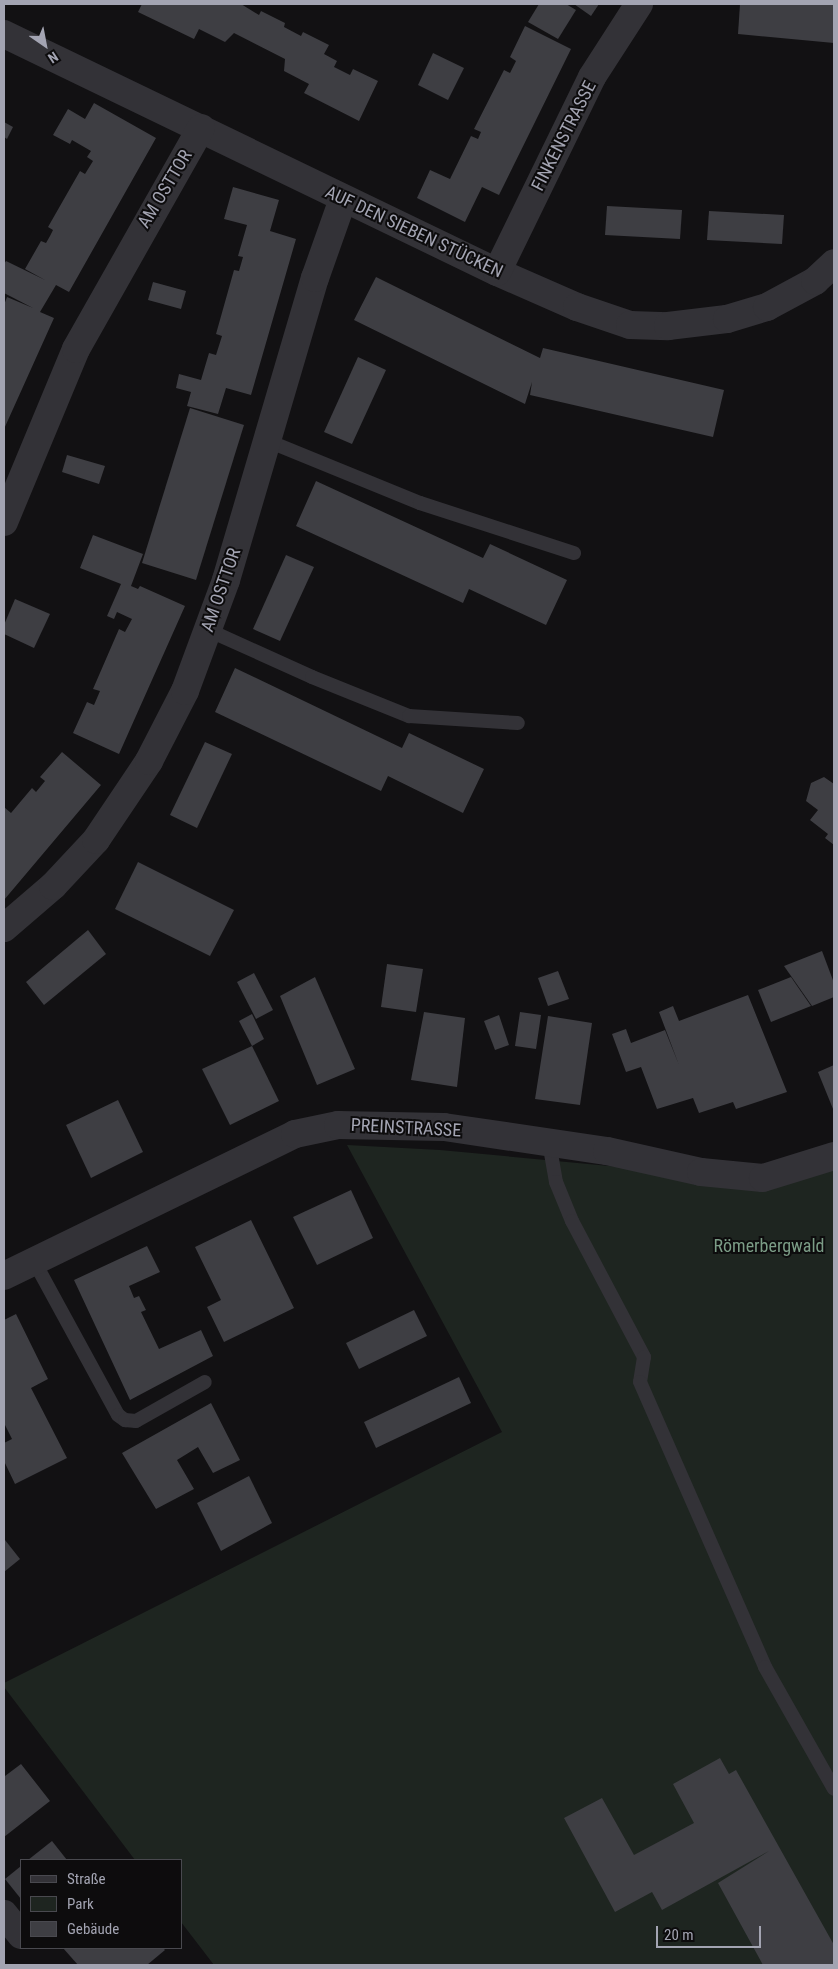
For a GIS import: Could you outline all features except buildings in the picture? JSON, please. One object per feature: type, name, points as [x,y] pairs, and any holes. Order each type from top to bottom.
[{"type":"street","name":"FINKENSTRASSE","points":[[497,272],[592,77],[639,4]]},
{"type":"street","name":"AUF DEN SIEBEN STÜCKEN","points":[[4,34],[497,272],[577,307],[630,325],[668,326],[727,318],[767,307],[815,281],[834,264]]},
{"type":"street","name":"AM OSTTOR","points":[[4,522],[76,349],[202,128]]},
{"type":"street","name":"AM OSTTOR","points":[[4,928],[53,886],[96,840],[123,803],[149,761],[185,691],[208,630],[268,441],[316,278],[343,199]]},
{"type":"street","name":"PREINSTRASSE","points":[[4,1276],[295,1134],[338,1125],[380,1124],[444,1127],[549,1142],[701,1172],[762,1178],[834,1156]]},
{"type":"street","points":[[4,1914],[20,1933]]},
{"type":"lane","points":[[268,441],[420,503],[574,553]]},
{"type":"lane","points":[[208,630],[312,678],[410,716],[518,723]]},
{"type":"lane","points":[[549,1142],[556,1182],[572,1221],[644,1357],[640,1382],[765,1667],[834,1789]]},
{"type":"lane","points":[[34,1261],[118,1415],[125,1420],[136,1421],[205,1382]]},
{"type":"green space","name":"Römerbergwald","points":[[347,1145],[440,1150],[652,1170],[834,1164],[834,1965],[214,1965],[182,1923],[182,1859],[134,1859],[4,1687],[4,1683],[502,1432]]}]
